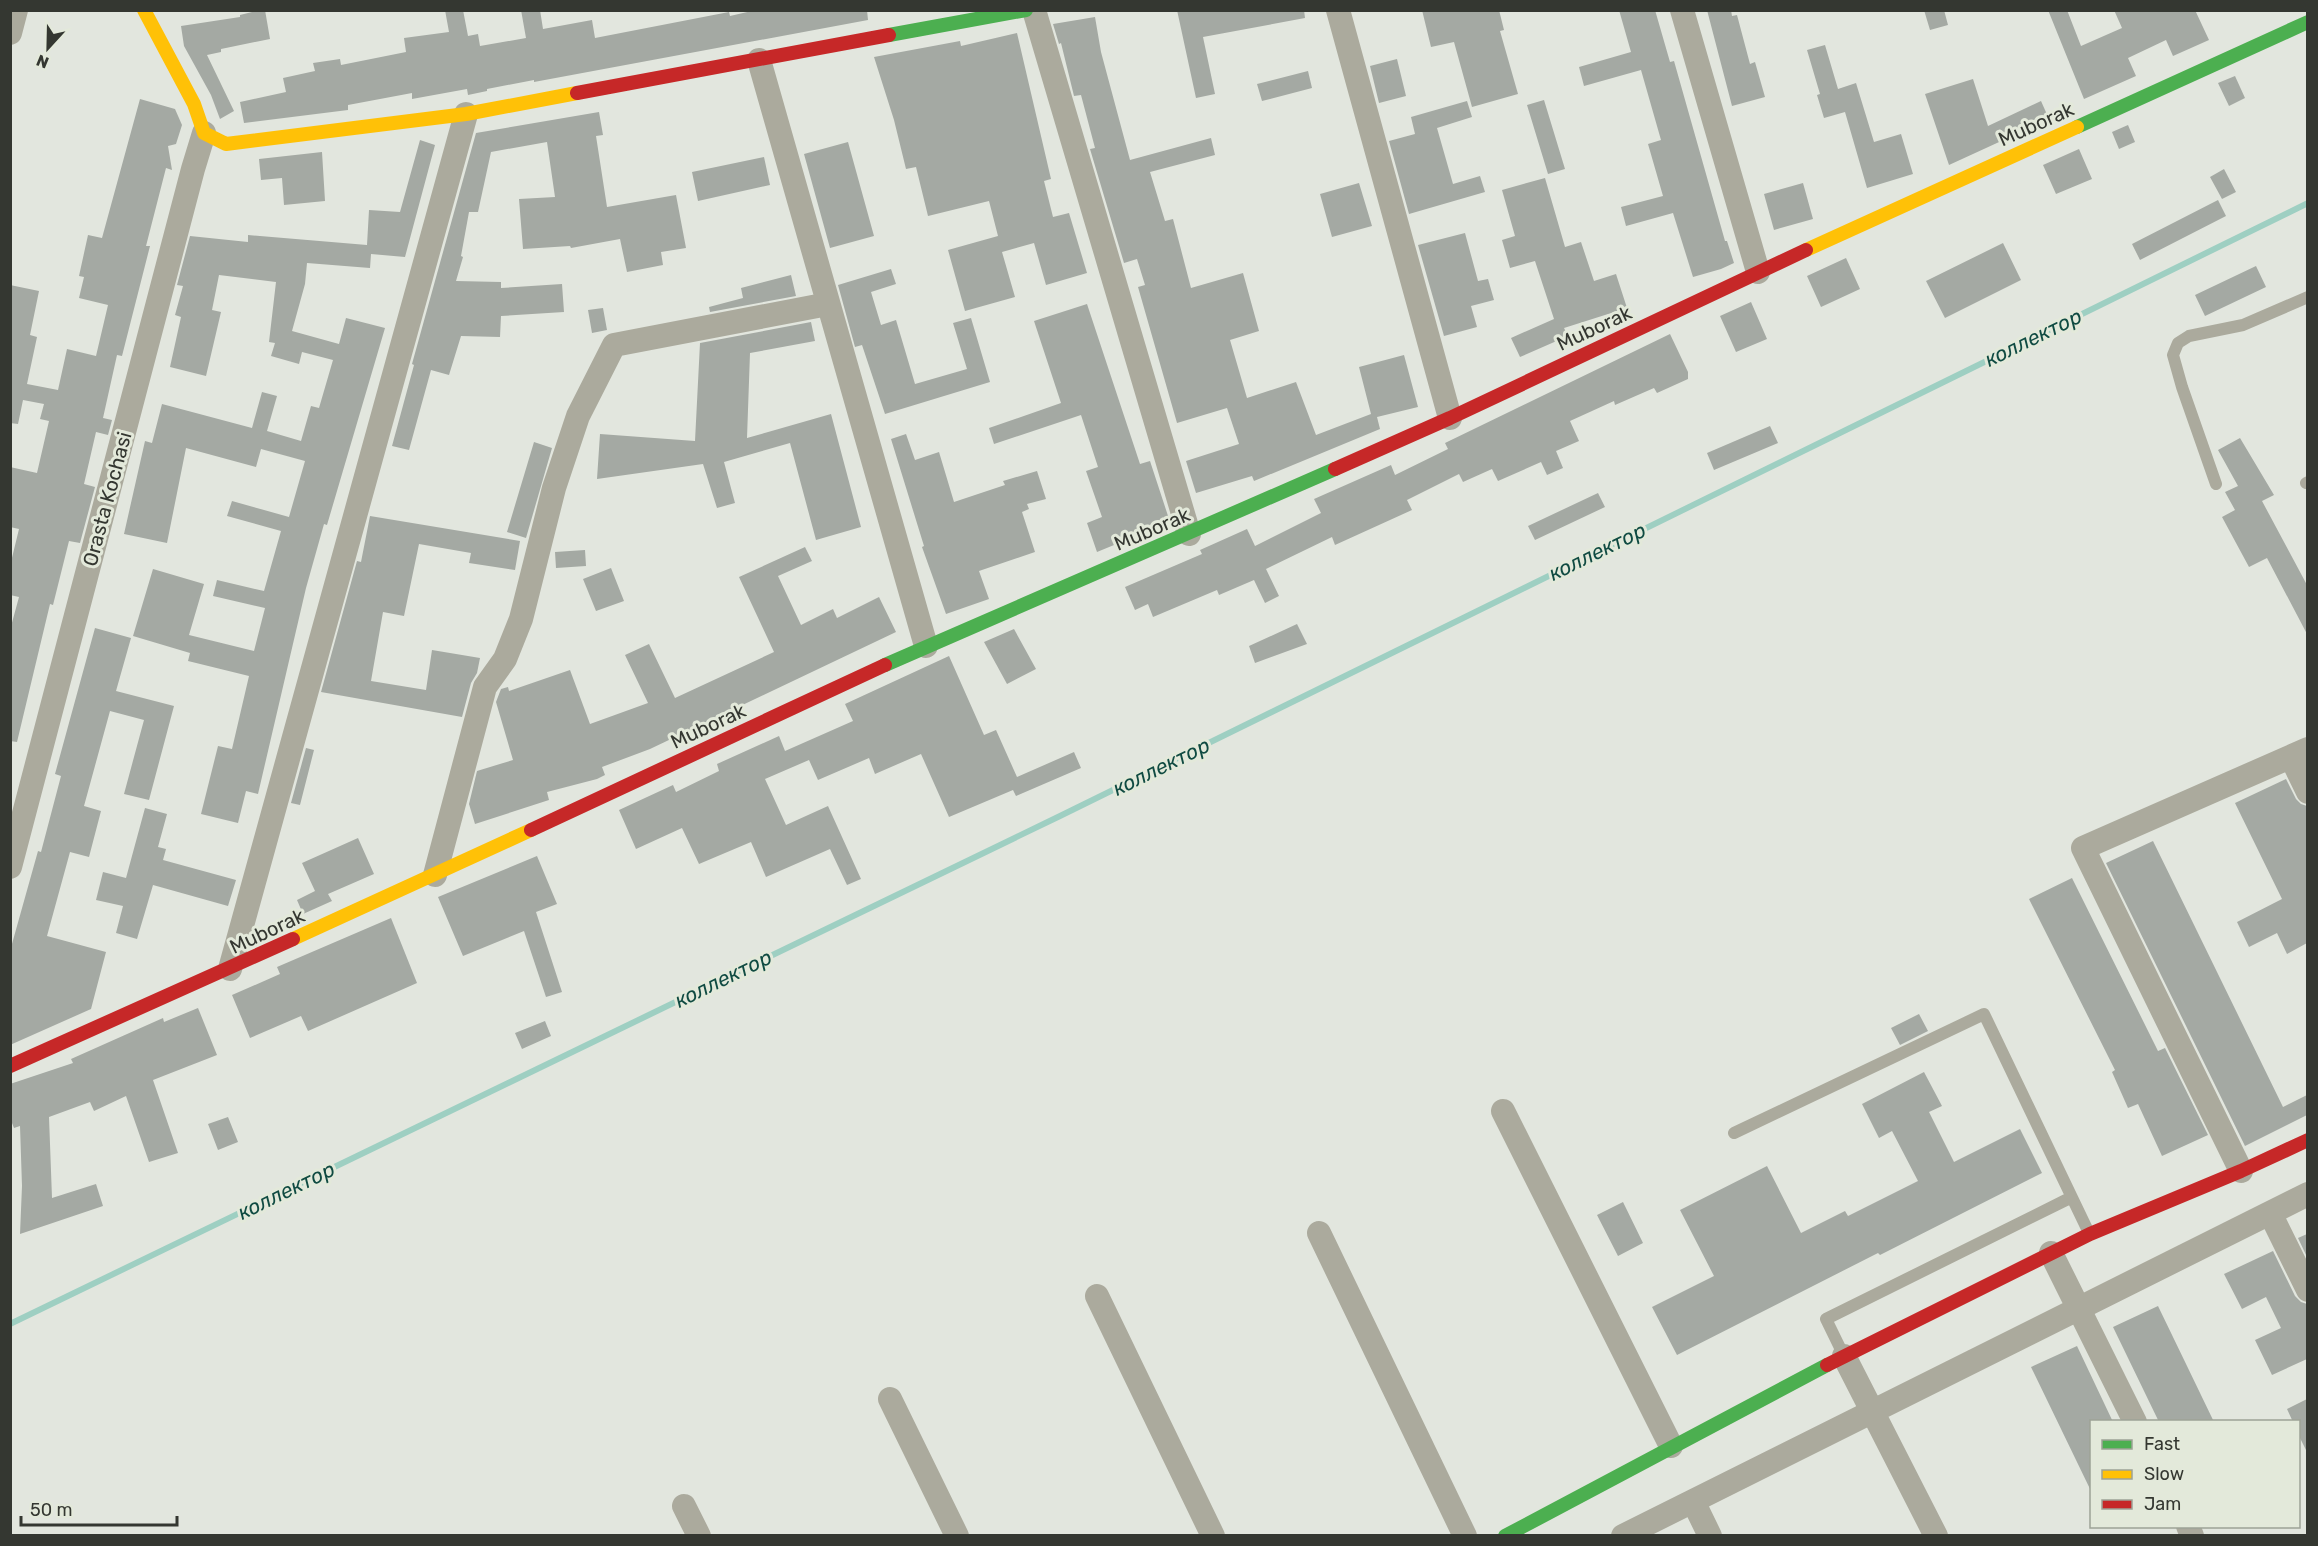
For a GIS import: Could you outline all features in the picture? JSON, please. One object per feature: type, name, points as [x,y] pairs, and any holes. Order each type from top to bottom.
[{"type":"street","points":[[10,33],[16,10]]},
{"type":"street","points":[[144,10],[194,104],[204,133],[226,144],[466,114],[1026,10]]},
{"type":"street","points":[[1034,10],[1189,534]]},
{"type":"street","points":[[1338,10],[1450,418]]},
{"type":"street","points":[[1683,10],[1758,272]]},
{"type":"street","name":"Muborak","points":[[10,1066],[435,876],[926,646],[1189,534],[1450,418],[1758,272],[2307,22]]},
{"type":"street","points":[[759,60],[926,646]]},
{"type":"street","points":[[230,969],[466,114]]},
{"type":"street","name":"Orasta Kochasi","points":[[10,867],[204,133]]},
{"type":"street","points":[[435,876],[485,687],[505,659],[521,619],[554,488],[578,416],[614,345],[828,304]]},
{"type":"street","points":[[2241,1171],[2083,848],[2299,753],[2307,792]]},
{"type":"street","points":[[1503,1111],[1671,1446]]},
{"type":"street","points":[[1505,1536],[1844,1356],[2051,1253],[2307,1140]]},
{"type":"street","points":[[1623,1536],[2307,1194]]},
{"type":"street","points":[[2270,1213],[2307,1290]]},
{"type":"street","points":[[1319,1233],[1465,1536]]},
{"type":"street","points":[[2051,1253],[2134,1420]]},
{"type":"street","points":[[1097,1296],[1213,1536]]},
{"type":"street","points":[[1844,1356],[1936,1536]]},
{"type":"street","points":[[890,1399],[957,1536]]},
{"type":"street","points":[[1693,1501],[1710,1536]]},
{"type":"street","points":[[684,1506],[699,1536]]},
{"type":"lane","points":[[2216,484],[2173,355],[2178,342],[2189,336],[2243,325],[2307,297]]},
{"type":"lane","points":[[1734,1133],[1984,1014],[2070,1198],[2090,1234]]},
{"type":"lane","points":[[1844,1356],[1826,1319],[2070,1198]]},
{"type":"building","points":[[265,10],[270,39],[221,49],[221,52],[207,55],[234,111],[220,119],[211,95],[184,46],[181,26],[240,17],[240,15]]},
{"type":"building","points":[[445,10],[463,10],[468,36],[478,34],[480,46],[526,38],[521,10],[540,10],[543,29],[592,20],[595,38],[729,12],[730,16],[756,10],[867,10],[868,20],[534,82],[534,80],[468,95],[467,89],[412,99],[412,93],[348,105],[348,110],[244,123],[240,102],[286,92],[283,78],[315,71],[313,63],[340,59],[341,65],[406,52],[404,38],[449,32]]},
{"type":"building","points":[[1177,10],[1304,10],[1305,18],[1203,37],[1215,94],[1196,98]]},
{"type":"building","points":[[1422,10],[1499,10],[1504,30],[1500,31],[1518,94],[1472,107],[1454,42],[1431,47]]},
{"type":"building","points":[[1619,10],[1655,10],[1670,62],[1674,61],[1725,241],[1727,241],[1734,263],[1721,269],[1693,277],[1673,213],[1626,226],[1621,207],[1663,196],[1648,144],[1661,140],[1641,70],[1584,86],[1579,67],[1631,52]]},
{"type":"building","points":[[1707,10],[1731,10],[1732,16],[1737,15],[1750,64],[1755,62],[1765,97],[1732,106]]},
{"type":"building","points":[[1924,10],[1944,10],[1948,25],[1930,30]]},
{"type":"building","points":[[2048,10],[2067,10],[2081,46],[2122,28],[2114,10],[2195,10],[2209,40],[2173,56],[2166,40],[2128,58],[2136,76],[2084,99]]},
{"type":"building","points":[[1095,17],[1101,52],[1130,160],[1211,138],[1215,155],[1150,172],[1165,221],[1173,219],[1191,288],[1243,273],[1259,331],[1230,340],[1247,398],[1296,382],[1316,435],[1371,414],[1359,367],[1404,355],[1418,407],[1377,417],[1380,429],[1254,481],[1252,476],[1196,493],[1186,461],[1239,444],[1227,408],[1177,423],[1138,287],[1145,285],[1137,259],[1124,263],[1090,149],[1095,148],[1081,95],[1074,96],[1061,43],[1059,44],[1053,24]]},
{"type":"building","points":[[1017,33],[1051,179],[1044,181],[1053,217],[1069,213],[1087,273],[1046,285],[1034,243],[1002,252],[1015,297],[965,311],[948,250],[998,236],[989,201],[928,216],[916,167],[906,169],[894,120],[874,57],[960,41],[961,46]]},
{"type":"building","points":[[1825,45],[1838,89],[1856,83],[1874,142],[1901,134],[1913,174],[1867,188],[1845,112],[1824,118],[1817,95],[1820,94],[1807,50]]},
{"type":"building","points":[[1397,59],[1406,96],[1379,103],[1370,66]]},
{"type":"building","points":[[1308,71],[1312,88],[1262,101],[1257,84]]},
{"type":"building","points":[[2235,76],[2245,98],[2229,106],[2218,83]]},
{"type":"building","points":[[1973,79],[1988,126],[2041,101],[2049,119],[1949,165],[1925,94]]},
{"type":"building","points":[[140,99],[175,109],[182,125],[176,144],[168,146],[172,170],[166,168],[146,246],[150,246],[122,356],[117,355],[103,418],[112,420],[108,435],[96,432],[84,484],[95,487],[80,543],[69,541],[53,605],[50,604],[17,742],[10,741],[10,630],[19,597],[10,595],[10,566],[19,529],[10,527],[10,467],[37,473],[49,421],[40,419],[44,404],[23,400],[18,424],[10,423],[10,285],[39,291],[30,335],[37,337],[27,384],[58,390],[67,349],[96,356],[108,305],[79,298],[84,277],[79,276],[88,235],[102,238]]},
{"type":"building","points":[[1544,100],[1565,169],[1548,174],[1527,105]]},
{"type":"building","points":[[1467,101],[1472,117],[1437,128],[1453,184],[1480,176],[1485,192],[1409,214],[1389,141],[1415,134],[1411,117]]},
{"type":"building","points":[[599,112],[603,135],[596,136],[607,207],[676,195],[686,248],[661,252],[663,265],[627,272],[620,239],[571,248],[570,246],[523,249],[519,199],[555,197],[547,142],[491,152],[478,212],[469,212],[461,256],[463,257],[456,281],[501,282],[501,288],[562,284],[564,312],[501,316],[500,337],[461,336],[449,375],[431,370],[409,450],[392,446],[414,365],[412,364],[476,133]]},
{"type":"building","points":[[2128,125],[2135,142],[2119,149],[2112,132]]},
{"type":"building","points":[[420,140],[435,145],[405,257],[371,254],[370,268],[307,263],[305,284],[292,331],[339,344],[346,318],[385,328],[306,588],[258,794],[246,791],[238,823],[201,814],[218,746],[232,749],[249,676],[188,661],[190,653],[133,636],[153,569],[204,584],[189,635],[254,651],[265,608],[213,596],[217,580],[264,591],[281,531],[227,516],[232,501],[289,517],[305,461],[261,449],[256,467],[186,448],[167,543],[124,534],[145,441],[152,443],[162,404],[252,428],[262,392],[277,396],[267,431],[301,441],[311,406],[319,408],[333,360],[302,352],[299,364],[271,356],[275,343],[269,342],[276,282],[219,275],[212,310],[221,312],[206,376],[170,367],[181,317],[175,315],[183,286],[177,285],[190,236],[248,242],[248,235],[367,245],[369,210],[400,212]]},
{"type":"building","points":[[848,142],[874,236],[830,248],[804,154]]},
{"type":"building","points":[[2079,149],[2092,179],[2056,194],[2043,165]]},
{"type":"building","points":[[322,152],[325,201],[284,205],[282,178],[261,180],[259,159]]},
{"type":"building","points":[[764,157],[770,185],[698,201],[692,172]]},
{"type":"building","points":[[2224,169],[2236,192],[2222,199],[2210,177]]},
{"type":"building","points":[[1545,178],[1565,247],[1581,242],[1594,281],[1616,274],[1627,308],[1564,328],[1568,336],[1520,357],[1511,338],[1554,319],[1535,261],[1510,268],[1502,240],[1515,236],[1502,190]]},
{"type":"building","points":[[1359,183],[1372,226],[1332,237],[1320,194]]},
{"type":"building","points":[[1803,183],[1813,219],[1774,230],[1764,194]]},
{"type":"building","points":[[2218,200],[2226,216],[2140,260],[2132,244]]},
{"type":"building","points":[[1465,233],[1478,281],[1488,279],[1494,300],[1471,306],[1477,327],[1444,336],[1418,245]]},
{"type":"building","points":[[2003,243],[2021,280],[1945,318],[1926,281]]},
{"type":"building","points":[[1846,258],[1860,289],[1821,307],[1807,276]]},
{"type":"building","points":[[2256,266],[2266,287],[2205,316],[2195,295]]},
{"type":"building","points":[[891,269],[896,284],[871,292],[881,325],[896,320],[915,384],[967,369],[953,323],[971,318],[990,382],[885,414],[862,345],[855,347],[838,285]]},
{"type":"building","points":[[791,275],[796,296],[710,312],[709,307],[743,298],[741,288]]},
{"type":"building","points":[[1751,302],[1767,339],[1736,352],[1720,316]]},
{"type":"building","points":[[1087,304],[1140,464],[1150,461],[1170,522],[1097,552],[1087,523],[1102,517],[1086,471],[1098,467],[1081,415],[994,444],[989,428],[1061,403],[1034,321]]},
{"type":"building","points":[[603,308],[607,330],[592,333],[588,310]]},
{"type":"building","points":[[811,322],[815,341],[750,353],[747,438],[831,414],[861,527],[816,540],[790,443],[724,462],[735,503],[717,508],[703,464],[597,479],[600,434],[695,441],[700,343]]},
{"type":"building","points":[[1670,334],[1688,372],[1688,379],[1657,393],[1654,388],[1615,405],[1614,401],[1570,421],[1579,441],[1556,451],[1563,468],[1547,475],[1541,462],[1498,481],[1492,469],[1463,482],[1459,474],[1407,500],[1412,510],[1335,545],[1332,537],[1266,569],[1279,596],[1265,603],[1254,580],[1219,595],[1217,590],[1153,617],[1148,604],[1135,610],[1125,587],[1202,554],[1200,550],[1247,529],[1255,546],[1321,513],[1314,499],[1391,465],[1395,475],[1448,449],[1445,443]]},
{"type":"building","points":[[1770,426],[1778,443],[1714,470],[1707,453]]},
{"type":"building","points":[[906,434],[915,460],[939,452],[954,502],[1005,485],[1003,481],[1037,471],[1046,499],[1027,504],[1029,509],[1022,512],[1035,552],[979,571],[989,599],[946,614],[922,547],[924,546],[891,439]]},
{"type":"building","points":[[2240,438],[2274,495],[2262,501],[2307,585],[2307,634],[2267,558],[2249,567],[2222,517],[2235,510],[2225,492],[2238,486],[2218,450]]},
{"type":"building","points":[[534,442],[552,448],[526,538],[507,532]]},
{"type":"building","points":[[1598,493],[1605,507],[1535,540],[1528,526]]},
{"type":"building","points":[[370,516],[520,541],[515,570],[469,563],[471,553],[419,544],[404,616],[383,612],[371,681],[426,690],[432,650],[480,658],[462,717],[321,692],[357,561],[361,562]]},
{"type":"building","points":[[805,547],[812,561],[778,576],[801,625],[833,609],[837,618],[879,597],[896,632],[650,749],[602,767],[605,775],[597,779],[547,792],[549,800],[475,824],[469,804],[477,771],[513,760],[496,702],[501,689],[508,687],[509,691],[570,670],[590,724],[648,703],[625,655],[649,644],[675,698],[774,652],[739,577]]},
{"type":"building","points":[[585,550],[586,566],[556,568],[555,552]]},
{"type":"building","points":[[611,568],[624,601],[596,611],[583,579]]},
{"type":"building","points":[[1297,624],[1307,644],[1255,663],[1249,646]]},
{"type":"building","points":[[95,628],[131,638],[116,691],[174,706],[149,800],[124,794],[144,720],[110,711],[84,806],[101,811],[89,857],[70,852],[47,936],[106,952],[91,1009],[10,1045],[10,951],[38,851],[41,852],[61,776],[55,774]]},
{"type":"building","points":[[1014,629],[1036,669],[1007,684],[984,642]]},
{"type":"building","points":[[949,656],[984,735],[996,730],[1017,777],[1074,752],[1081,768],[1016,796],[1013,790],[949,817],[921,754],[875,774],[869,758],[818,780],[809,760],[765,779],[786,825],[828,806],[861,879],[847,885],[830,849],[766,877],[751,842],[699,864],[682,828],[636,849],[619,810],[673,785],[676,792],[719,771],[717,764],[779,736],[785,751],[853,721],[845,704]]},
{"type":"building","points":[[306,748],[314,750],[300,805],[291,803]]},
{"type":"building","points":[[2286,779],[2296,799],[2307,806],[2307,943],[2287,954],[2277,933],[2249,947],[2237,922],[2282,899],[2235,803]]},
{"type":"building","points":[[145,808],[167,814],[158,847],[166,849],[163,860],[236,880],[228,906],[153,885],[137,939],[116,933],[123,906],[96,900],[103,872],[126,878]]},
{"type":"building","points":[[358,838],[374,874],[328,894],[332,901],[303,914],[297,900],[315,891],[302,863]]},
{"type":"building","points":[[2153,841],[2283,1107],[2307,1095],[2307,1115],[2245,1146],[2106,863]]},
{"type":"building","points":[[537,856],[557,904],[536,912],[562,992],[546,997],[524,931],[463,956],[438,897]]},
{"type":"building","points":[[2072,878],[2158,1051],[2165,1048],[2208,1135],[2162,1156],[2138,1104],[2128,1108],[2112,1072],[2115,1070],[2029,899]]},
{"type":"building","points":[[391,918],[417,983],[308,1031],[301,1016],[250,1038],[232,995],[280,974],[277,967]]},
{"type":"building","points":[[198,1008],[217,1055],[153,1080],[178,1153],[149,1162],[126,1096],[94,1111],[90,1102],[49,1117],[52,1198],[96,1184],[103,1206],[20,1234],[22,1186],[20,1126],[14,1128],[10,1118],[10,1084],[73,1063],[71,1059],[163,1018],[164,1022]]},
{"type":"building","points":[[1919,1014],[1928,1031],[1900,1045],[1891,1028]]},
{"type":"building","points":[[545,1021],[551,1036],[522,1049],[515,1033]]},
{"type":"building","points":[[1924,1072],[1942,1106],[1929,1112],[1954,1162],[2020,1129],[2042,1173],[1677,1355],[1652,1307],[1714,1276],[1680,1210],[1767,1166],[1801,1233],[1845,1211],[1848,1216],[1918,1181],[1892,1131],[1879,1138],[1862,1104]]},
{"type":"building","points":[[228,1117],[238,1142],[218,1150],[208,1124]]},
{"type":"building","points":[[1623,1202],[1643,1243],[1618,1256],[1597,1215]]},
{"type":"building","points":[[2307,1234],[2307,1257],[2298,1238]]},
{"type":"building","points":[[2273,1251],[2295,1296],[2307,1304],[2307,1359],[2272,1375],[2255,1340],[2281,1328],[2266,1297],[2242,1309],[2224,1274]]},
{"type":"building","points":[[2158,1306],[2213,1420],[2158,1420],[2113,1327]]},
{"type":"building","points":[[2077,1346],[2112,1420],[2090,1420],[2090,1489],[2031,1367]]},
{"type":"building","points":[[2307,1399],[2307,1452],[2300,1438],[2300,1420],[2292,1420],[2287,1409]]},
{"type":"waterway","name":"коллектор","points":[[10,1324],[1060,816],[2308,203]]},
{"type":"traffic: fast","points":[[889,35],[1026,10]]},
{"type":"traffic: fast","points":[[2077,127],[2308,22]]},
{"type":"traffic: fast","points":[[885,665],[1335,469]]},
{"type":"traffic: fast","points":[[1505,1536],[1827,1365]]},
{"type":"traffic: slow","points":[[144,10],[194,104],[204,133],[226,144],[466,114],[577,93]]},
{"type":"traffic: slow","points":[[1806,250],[2077,127]]},
{"type":"traffic: slow","points":[[293,939],[531,830]]},
{"type":"traffic: jam","points":[[577,93],[889,35]]},
{"type":"traffic: jam","points":[[1335,469],[1450,418],[1806,250]]},
{"type":"traffic: jam","points":[[531,830],[885,665]]},
{"type":"traffic: jam","points":[[10,1066],[293,939]]},
{"type":"traffic: jam","points":[[1827,1365],[2090,1234],[2241,1171],[2308,1140]]}]
